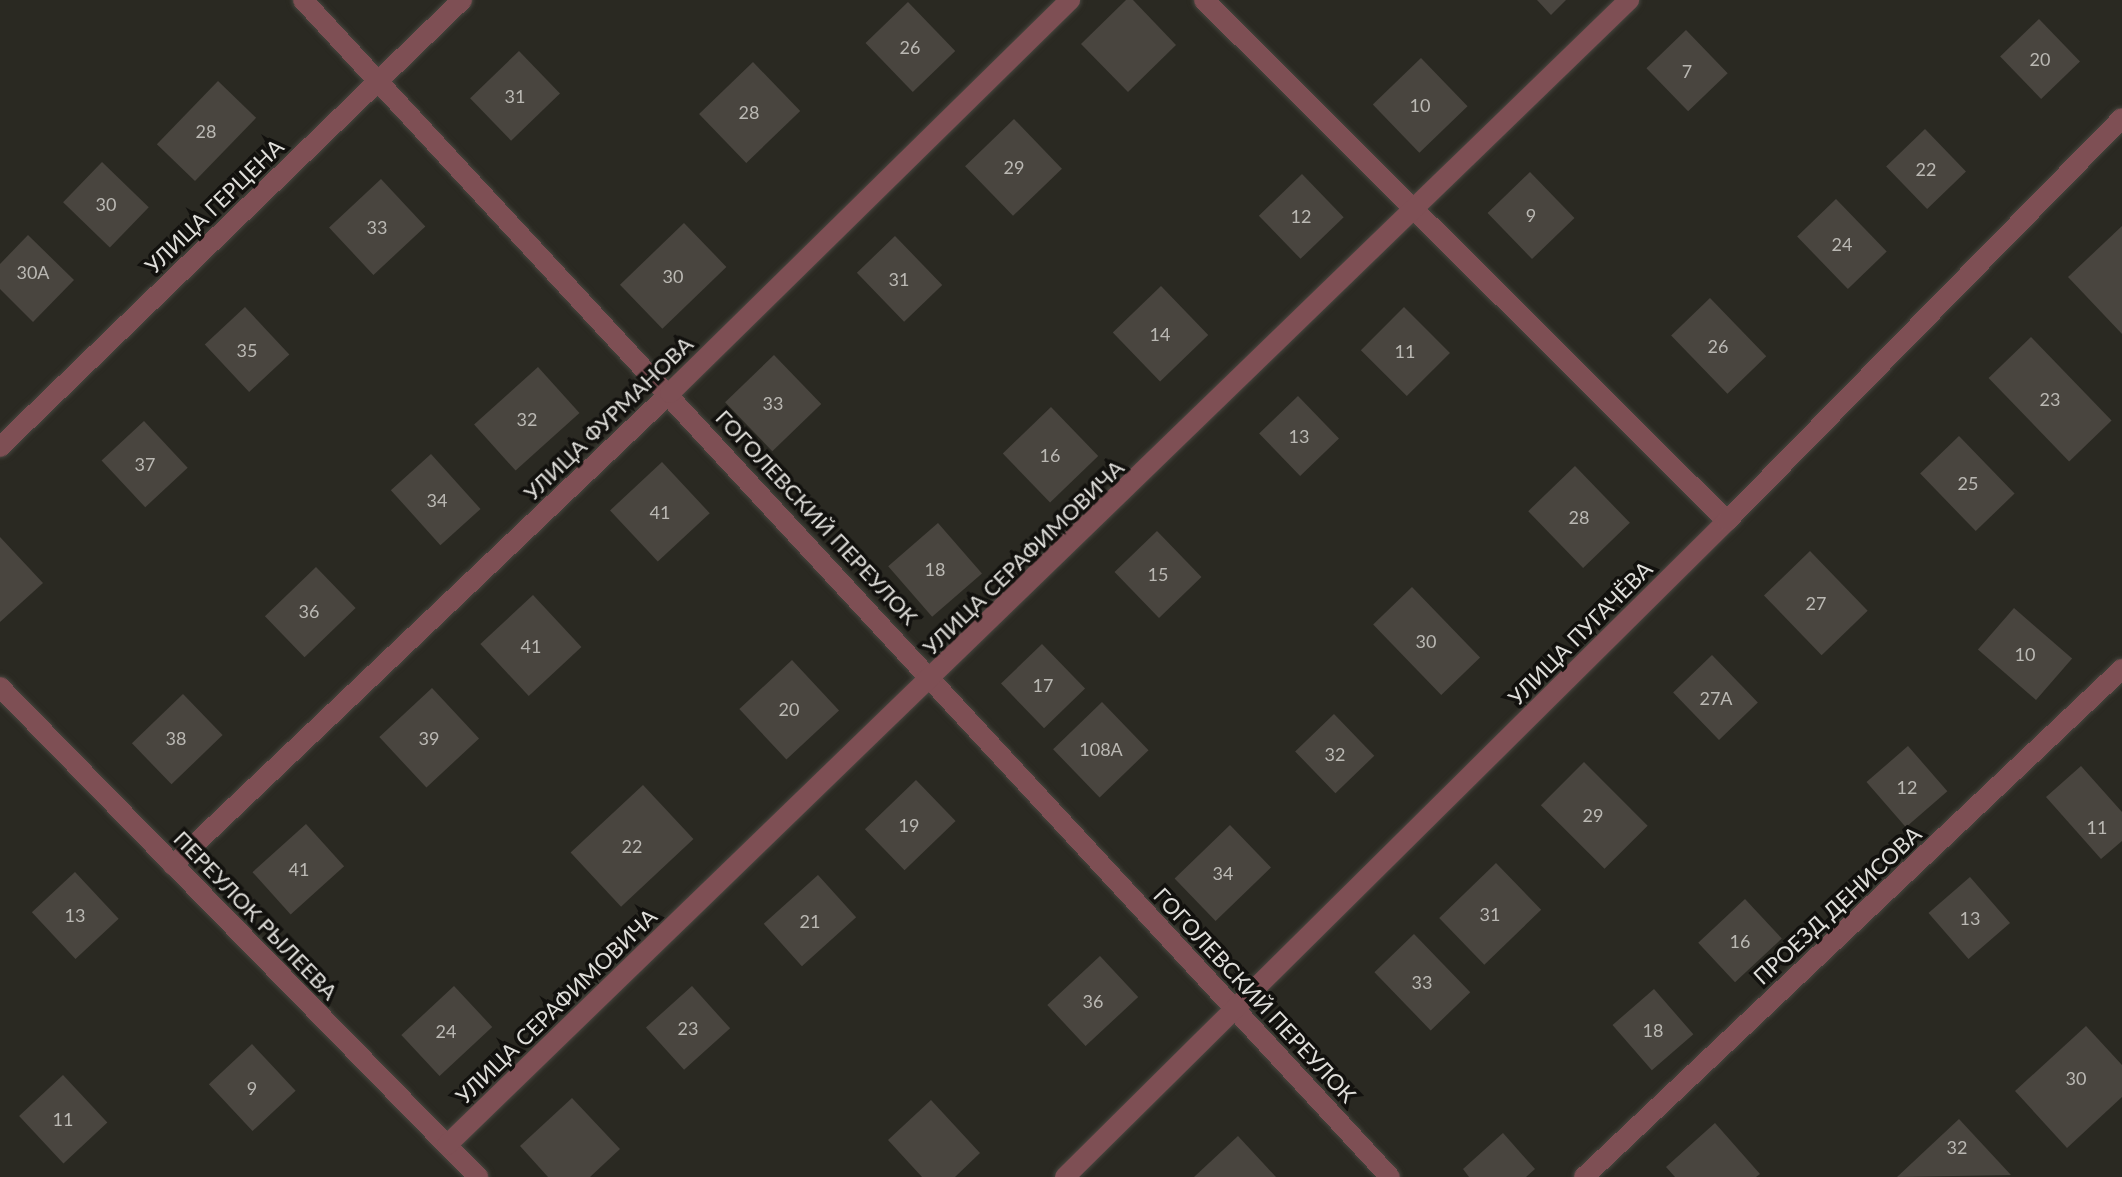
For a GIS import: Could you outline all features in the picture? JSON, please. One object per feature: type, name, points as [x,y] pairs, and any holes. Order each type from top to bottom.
[{"type":"street","name":"ГОГОЛЕВСКИЙ ПЕРЕУЛОК","points":[[303,0],[670,393],[1390,1177]]},
{"type":"street","name":"УЛИЦА ГЕРЦЕНА","points":[[0,447],[462,0]]},
{"type":"street","name":"УЛИЦА ФУРМАНОВА","points":[[173,865],[670,393],[1070,0]]},
{"type":"street","points":[[1204,0],[1413,214],[1727,521]]},
{"type":"street","name":"УЛИЦА СЕРАФИМОВИЧА","points":[[447,1145],[1413,214],[1629,0]]},
{"type":"street","name":"УЛИЦА ПУГАЧЁВА","points":[[1065,1177],[1727,521],[2122,118]]},
{"type":"street","name":"ПРОЕЗД ДЕНИСОВА","points":[[1584,1177],[2122,669]]},
{"type":"street","name":"ПЕРЕУЛОК РЫЛЕЕВА","points":[[0,687],[478,1177]]},
{"type":"building","points":[[1126,0],[1133,0],[1176,45],[1128,92],[1081,44]]},
{"type":"building","points":[[1537,0],[1566,0],[1551,15]]},
{"type":"building","points":[[908,2],[955,51],[913,92],[866,43]]},
{"type":"building","points":[[2039,19],[2080,61],[2041,99],[2000,57]]},
{"type":"building","points":[[1686,30],[1728,73],[1688,111],[1646,68]]},
{"type":"building","points":[[519,51],[560,93],[511,141],[470,98]]},
{"type":"building","points":[[1421,58],[1468,106],[1419,153],[1373,105]]},
{"type":"building","points":[[753,62],[800,111],[746,163],[699,114]]},
{"type":"building","points":[[218,81],[256,118],[195,181],[157,144]]},
{"type":"building","points":[[1014,119],[1062,169],[1013,216],[965,166]]},
{"type":"building","points":[[1925,129],[1966,171],[1927,209],[1886,167]]},
{"type":"building","points":[[102,162],[149,207],[110,247],[63,202]]},
{"type":"building","points":[[1530,172],[1574,218],[1532,259],[1488,213]]},
{"type":"building","points":[[1302,174],[1344,217],[1301,259],[1259,216]]},
{"type":"building","points":[[381,179],[425,227],[373,275],[329,227]]},
{"type":"building","points":[[1836,199],[1887,252],[1848,289],[1797,237]]},
{"type":"building","points":[[684,223],[726,267],[662,329],[620,285]]},
{"type":"building","points":[[2122,226],[2122,334],[2068,277]]},
{"type":"building","points":[[28,235],[74,280],[33,322],[0,289],[0,264]]},
{"type":"building","points":[[895,236],[942,285],[904,322],[857,273]]},
{"type":"building","points":[[1161,286],[1208,335],[1160,381],[1113,333]]},
{"type":"building","points":[[1710,298],[1766,356],[1727,394],[1671,336]]},
{"type":"building","points":[[245,307],[289,355],[249,392],[205,345]]},
{"type":"building","points":[[1404,307],[1450,353],[1407,396],[1361,350]]},
{"type":"building","points":[[2031,337],[2112,420],[2069,461],[1989,378]]},
{"type":"building","points":[[774,355],[821,404],[772,451],[725,402]]},
{"type":"building","points":[[538,367],[579,413],[516,471],[474,425]]},
{"type":"building","points":[[1298,396],[1339,438],[1300,476],[1259,434]]},
{"type":"building","points":[[1051,407],[1098,456],[1050,502],[1003,454]]},
{"type":"building","points":[[144,421],[188,468],[145,507],[102,461]]},
{"type":"building","points":[[1959,436],[2015,494],[1976,531],[1920,474]]},
{"type":"building","points":[[431,454],[481,509],[440,545],[391,490]]},
{"type":"building","points":[[662,462],[710,513],[658,562],[610,510]]},
{"type":"building","points":[[1575,466],[1630,523],[1583,568],[1528,511]]},
{"type":"building","points":[[938,523],[982,574],[932,617],[888,566]]},
{"type":"building","points":[[1157,531],[1201,577],[1159,618],[1115,572]]},
{"type":"building","points":[[0,537],[43,583],[0,622]]},
{"type":"building","points":[[1810,551],[1868,611],[1822,655],[1764,595]]},
{"type":"building","points":[[316,567],[356,608],[305,657],[265,616]]},
{"type":"building","points":[[1412,587],[1480,657],[1441,695],[1373,625]]},
{"type":"building","points":[[533,595],[581,647],[529,696],[480,644]]},
{"type":"building","points":[[2014,608],[2072,659],[2036,700],[1978,650]]},
{"type":"building","points":[[1042,644],[1085,689],[1044,728],[1001,684]]},
{"type":"building","points":[[1712,655],[1758,702],[1719,740],[1673,693]]},
{"type":"building","points":[[792,660],[839,710],[786,760],[739,709]]},
{"type":"building","points":[[432,688],[479,738],[426,788],[379,737]]},
{"type":"building","points":[[183,694],[223,735],[172,784],[132,743]]},
{"type":"building","points":[[1102,702],[1149,750],[1100,797],[1053,749]]},
{"type":"building","points":[[1334,714],[1374,756],[1335,793],[1295,752]]},
{"type":"building","points":[[1908,746],[1947,791],[1906,827],[1866,782]]},
{"type":"building","points":[[1584,762],[1648,826],[1605,869],[1541,805]]},
{"type":"building","points":[[2081,766],[2122,812],[2122,841],[2101,859],[2046,797]]},
{"type":"building","points":[[916,780],[956,821],[905,870],[865,829]]},
{"type":"building","points":[[643,785],[693,839],[621,907],[571,853]]},
{"type":"building","points":[[306,824],[344,866],[291,915],[252,872]]},
{"type":"building","points":[[1230,825],[1271,867],[1216,921],[1175,878]]},
{"type":"building","points":[[1496,863],[1541,910],[1484,965],[1439,918]]},
{"type":"building","points":[[75,872],[119,919],[75,959],[32,912]]},
{"type":"building","points":[[818,875],[856,917],[802,966],[764,924]]},
{"type":"building","points":[[1970,877],[2010,923],[1969,959],[1928,913]]},
{"type":"building","points":[[1745,899],[1782,938],[1735,982],[1698,943]]},
{"type":"building","points":[[1414,934],[1470,992],[1431,1030],[1374,972]]},
{"type":"building","points":[[1100,956],[1138,997],[1086,1046],[1047,1005]]},
{"type":"building","points":[[454,986],[492,1027],[440,1076],[401,1035]]},
{"type":"building","points":[[692,986],[730,1028],[684,1070],[646,1027]]},
{"type":"building","points":[[1654,989],[1693,1034],[1652,1070],[1612,1025]]},
{"type":"building","points":[[2086,1026],[2122,1065],[2122,1097],[2067,1148],[2015,1091]]},
{"type":"building","points":[[252,1044],[296,1091],[252,1131],[209,1084]]},
{"type":"building","points":[[63,1075],[107,1123],[63,1163],[19,1116]]},
{"type":"building","points":[[572,1098],[620,1149],[590,1177],[548,1177],[520,1146]]},
{"type":"building","points":[[931,1100],[980,1153],[955,1177],[922,1177],[888,1140]]},
{"type":"building","points":[[1959,1119],[2011,1175],[1897,1177]]},
{"type":"building","points":[[1715,1123],[1760,1174],[1756,1177],[1675,1177],[1666,1167]]},
{"type":"building","points":[[1503,1133],[1535,1169],[1526,1177],[1469,1177],[1463,1169]]},
{"type":"building","points":[[1238,1136],[1276,1177],[1194,1177]]}]
